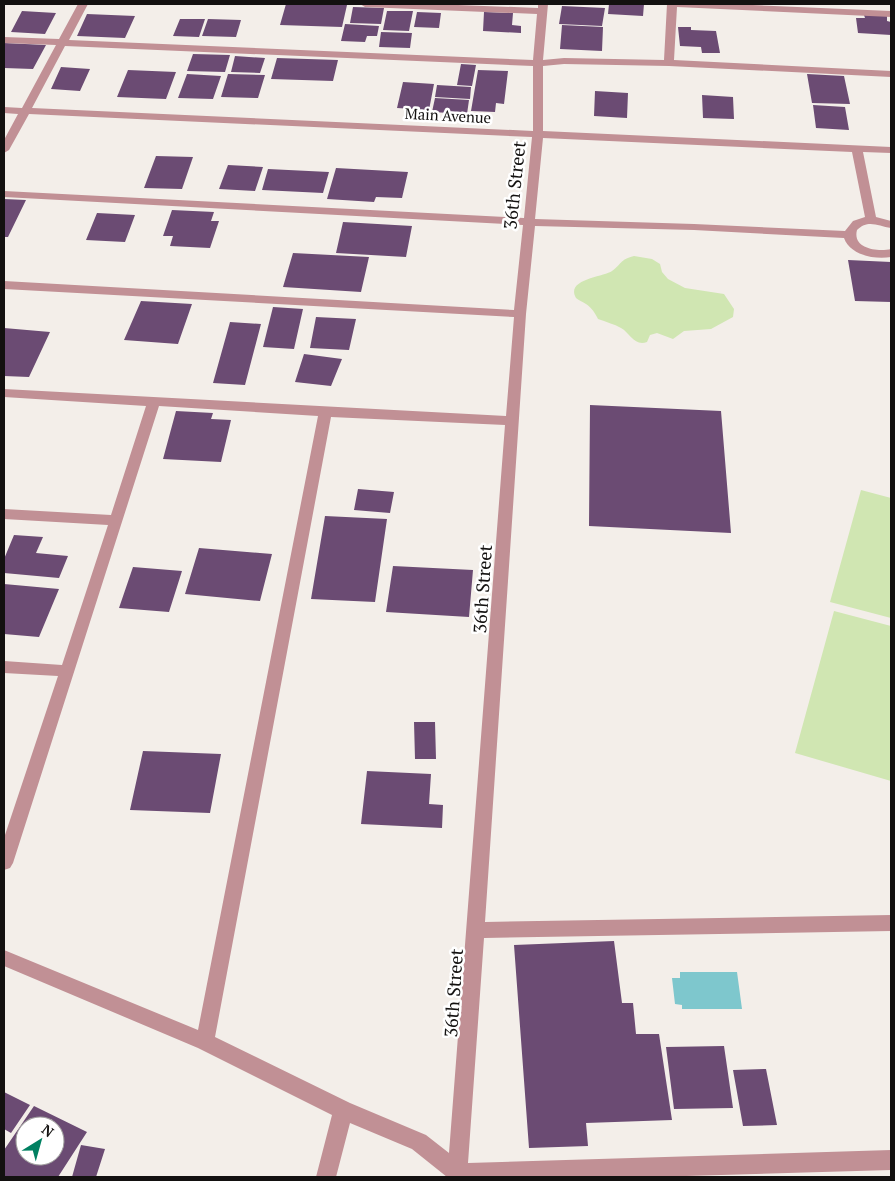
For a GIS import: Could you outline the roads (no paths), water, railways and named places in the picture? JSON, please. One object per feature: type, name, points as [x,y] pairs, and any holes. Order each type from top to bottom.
[{"type":"street","points":[[4,150],[83,4]]},
{"type":"street","points":[[365,4],[543,7]]},
{"type":"street","points":[[669,63],[672,4],[891,14]]},
{"type":"street","name":"36th Street","points":[[458,1175],[520,314],[538,134],[538,63],[543,7]]},
{"type":"street","points":[[4,40],[61,44],[538,63],[669,63],[891,74]]},
{"type":"street","name":"Main Avenue","points":[[4,110],[891,150]]},
{"type":"street","points":[[857,148],[871,220]]},
{"type":"street","points":[[4,194],[528,222],[694,227],[849,235]]},
{"type":"street","points":[[891,225],[871,220],[859,221],[851,227],[849,235],[852,242],[864,251],[891,253]]},
{"type":"street","points":[[4,285],[520,314]]},
{"type":"street","points":[[4,392],[325,412],[512,421]]},
{"type":"street","points":[[5,853],[68,671],[154,402]]},
{"type":"street","points":[[205,1042],[325,412]]},
{"type":"street","points":[[4,514],[116,520]]},
{"type":"street","points":[[4,667],[68,671]]},
{"type":"street","points":[[477,930],[891,924]]},
{"type":"street","points":[[4,958],[205,1042],[343,1110],[419,1142],[458,1175],[891,1160]]},
{"type":"street","points":[[326,1177],[343,1110]]},
{"type":"water","points":[[680,972],[737,972],[742,1009],[682,1009],[682,1005],[675,1004],[672,978],[680,978]]}]
